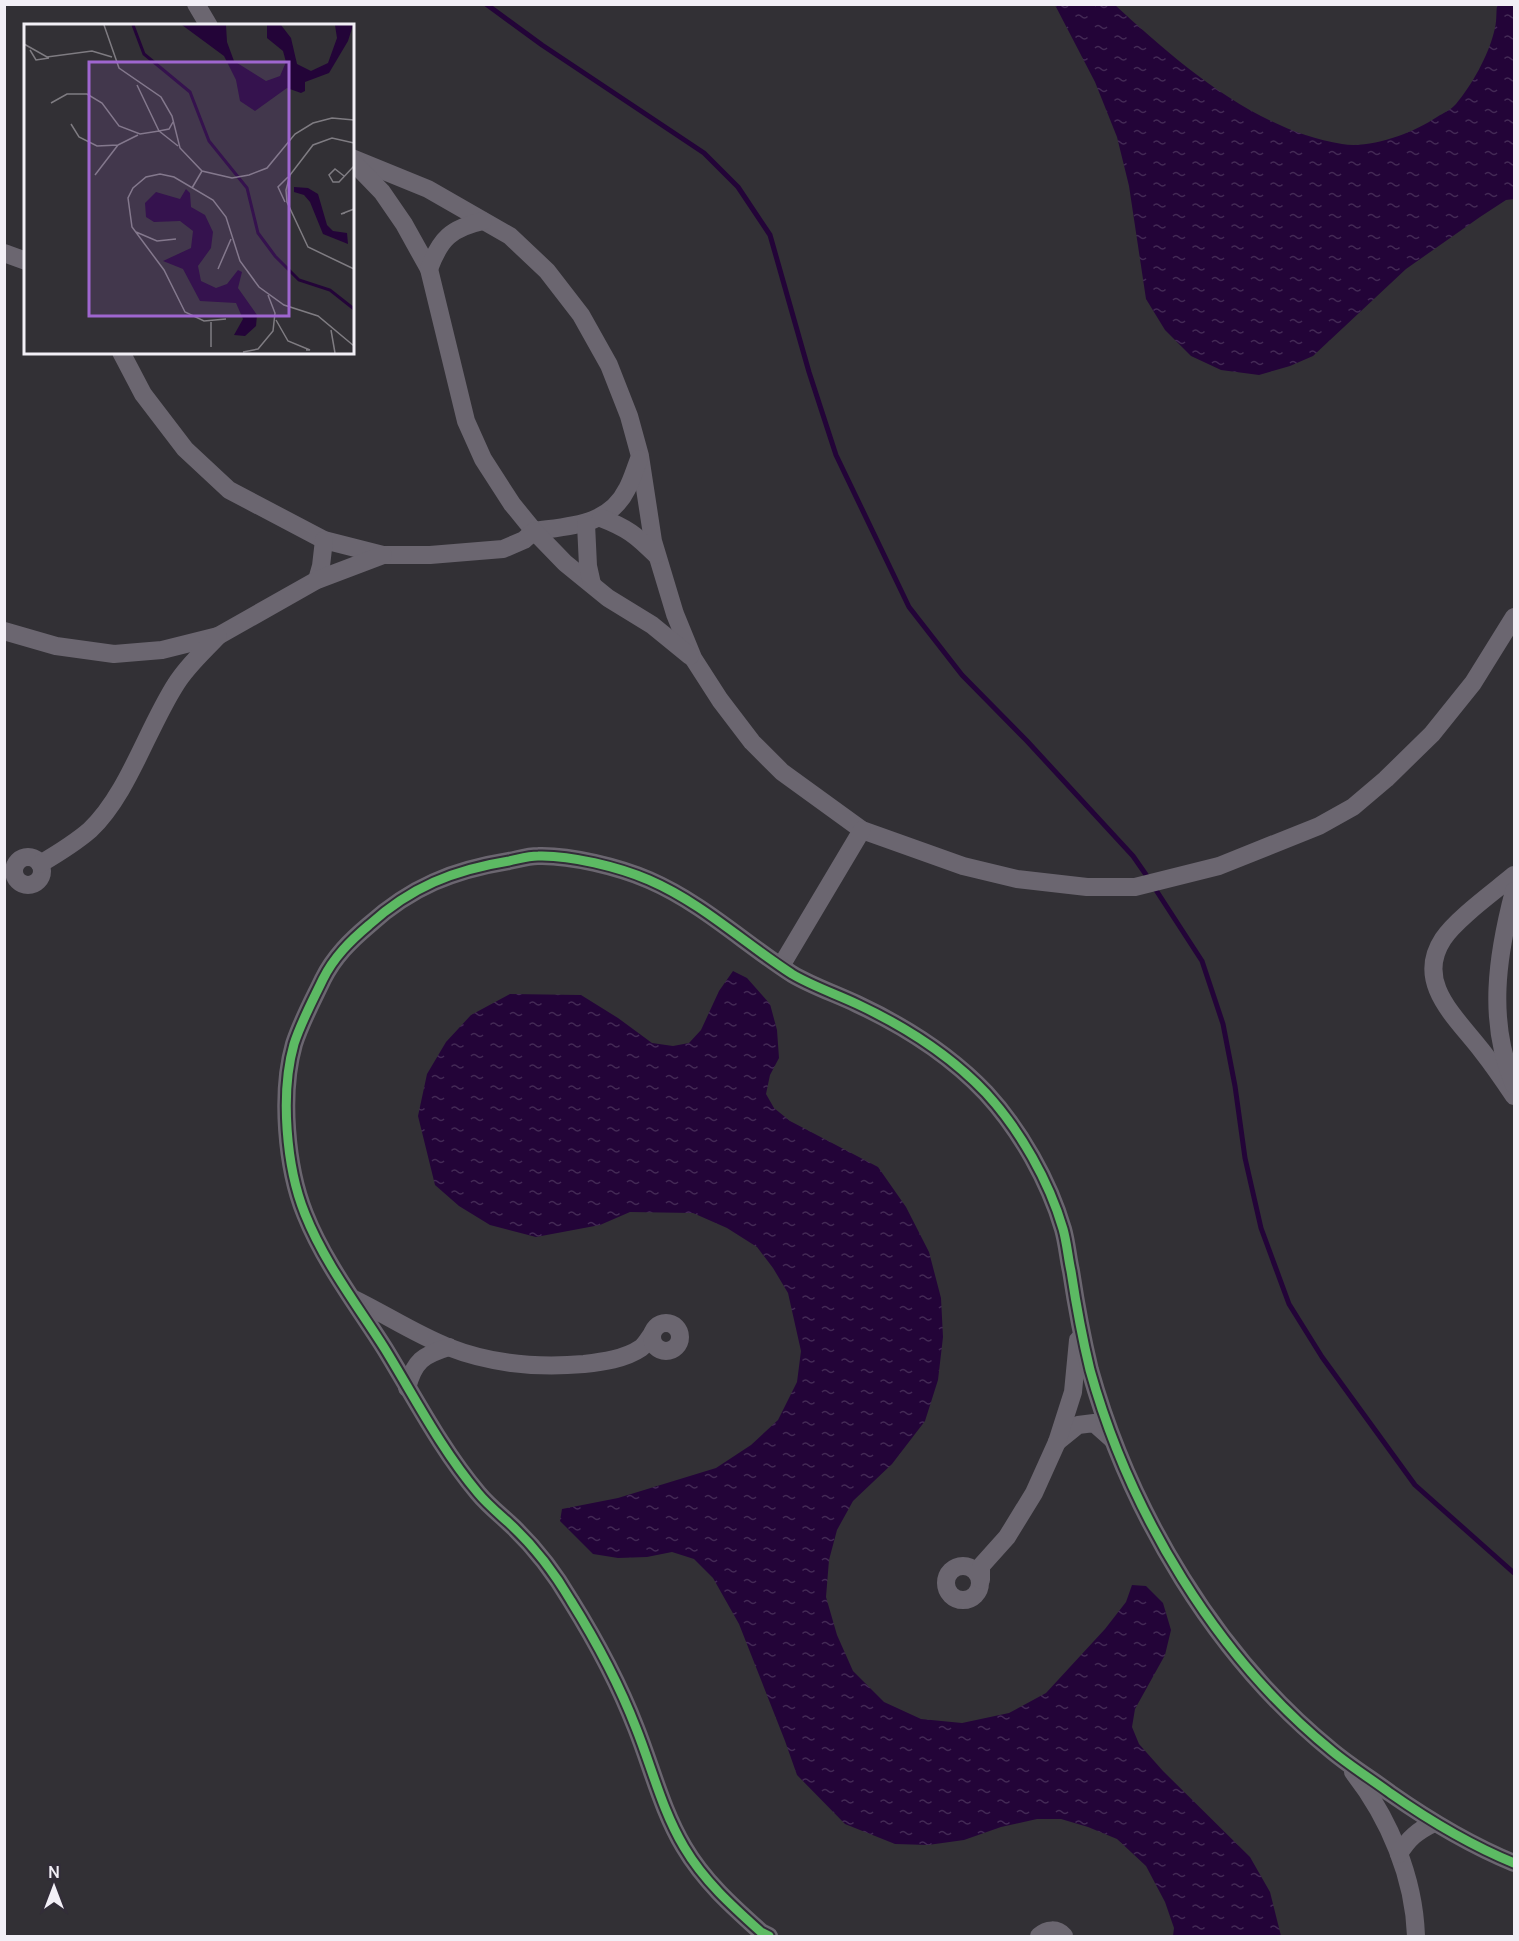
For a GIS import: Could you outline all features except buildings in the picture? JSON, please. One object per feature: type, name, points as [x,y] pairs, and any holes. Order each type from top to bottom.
[{"type":"street","points":[[196,4],[208,24]]},
{"type":"street","points":[[354,161],[428,189],[510,236],[547,271],[581,315],[609,365],[629,416],[640,456],[647,510],[657,556],[675,614],[693,658],[720,700],[752,741],[782,772],[862,830],[963,866],[1017,879],[1087,887],[1136,887],[1219,866],[1319,826],[1353,807],[1386,779],[1431,734],[1473,683],[1515,617]]},
{"type":"street","points":[[354,162],[382,192],[404,224],[429,269],[466,421],[483,459],[512,504],[565,563],[608,598],[663,633],[693,658]]},
{"type":"street","points":[[429,269],[436,250],[448,235],[463,225],[483,221]]},
{"type":"street","points":[[4,253],[24,260]]},
{"type":"street","points":[[121,354],[143,394],[185,449],[220,482],[229,490],[324,540],[383,555],[430,555],[503,549],[524,540],[534,531],[593,521],[624,527],[638,536],[657,556]]},
{"type":"street","points":[[592,584],[586,543],[593,521],[621,499],[640,456]]},
{"type":"street","points":[[317,580],[324,540]]},
{"type":"street","points":[[4,631],[56,646],[114,654],[162,650],[218,636],[317,580],[383,555]]},
{"type":"street","points":[[40,864],[60,853],[90,830],[113,802],[177,681],[218,636]]},
{"type":"street","points":[[162,650],[176,670],[177,681]]},
{"type":"street","points":[[782,966],[862,830]]},
{"type":"street","points":[[769,1936],[760,1932],[704,1877],[683,1846],[664,1808],[648,1766],[639,1733],[619,1689],[566,1591],[539,1554],[513,1526],[484,1501],[451,1459],[327,1258],[303,1210],[292,1169],[287,1117],[288,1075],[295,1042],[332,961],[390,906],[430,881],[479,865],[540,856],[592,862],[642,877],[683,896],[798,978],[899,1024],[944,1057],[985,1092],[1020,1137],[1044,1182],[1064,1231],[1080,1324],[1099,1401],[1113,1440],[1148,1516],[1181,1576],[1250,1670],[1293,1716],[1342,1759],[1434,1823],[1486,1851],[1515,1863]]},
{"type":"street","points":[[1515,875],[1456,925],[1443,939],[1434,957],[1433,977],[1440,998],[1515,1095]]},
{"type":"street","points":[[1515,891],[1497,977],[1497,1023],[1506,1067],[1515,1086]]},
{"type":"street","points":[[354,1299],[449,1347],[473,1356],[517,1365],[560,1366],[625,1356],[647,1340],[655,1328],[664,1323],[670,1323],[679,1330],[680,1341],[674,1350],[662,1352],[647,1340]]},
{"type":"street","points":[[976,1571],[1007,1537],[1034,1493],[1057,1442],[1073,1392],[1080,1324]]},
{"type":"street","points":[[407,1388],[411,1374],[423,1357],[449,1347]]},
{"type":"street","points":[[1057,1442],[1078,1425],[1094,1423],[1113,1440]]},
{"type":"street","points":[[1342,1759],[1380,1811],[1399,1854],[1407,1876],[1416,1936]]},
{"type":"street","points":[[1399,1854],[1408,1839],[1420,1829],[1434,1823]]},
{"type":"street","points":[[1039,1936],[1051,1930],[1064,1936]]},
{"type":"water","points":[[1055,5],[1115,5],[1191,71],[1249,109],[1279,125],[1310,137],[1353,145],[1378,142],[1404,134],[1454,106],[1473,79],[1488,51],[1495,29],[1497,5],[1514,5],[1514,199],[1506,200],[1406,269],[1313,356],[1259,375],[1221,370],[1191,356],[1165,330],[1146,299],[1129,186],[1117,137],[1095,82]]},
{"type":"water","points":[[733,971],[747,978],[770,1004],[777,1030],[779,1058],[770,1075],[766,1094],[774,1108],[790,1121],[878,1167],[906,1207],[929,1252],[941,1298],[943,1337],[938,1380],[925,1421],[892,1464],[853,1501],[837,1530],[829,1560],[826,1597],[837,1635],[853,1671],[884,1702],[921,1719],[962,1723],[1009,1713],[1046,1693],[1105,1629],[1126,1602],[1132,1585],[1146,1586],[1163,1603],[1171,1630],[1165,1655],[1135,1709],[1132,1727],[1139,1744],[1163,1771],[1250,1857],[1270,1892],[1281,1936],[1173,1936],[1174,1928],[1165,1902],[1146,1866],[1117,1839],[1061,1819],[1037,1819],[1001,1827],[964,1840],[928,1845],[895,1844],[845,1824],[797,1775],[739,1624],[713,1578],[694,1559],[672,1552],[647,1557],[618,1558],[593,1554],[560,1521],[562,1509],[618,1498],[716,1468],[751,1445],[778,1420],[797,1382],[801,1351],[788,1293],[757,1247],[727,1228],[693,1213],[630,1212],[600,1225],[536,1237],[490,1225],[459,1206],[435,1185],[418,1116],[427,1074],[446,1042],[471,1015],[510,994],[581,995],[652,1043],[673,1046],[689,1043],[701,1030],[719,991]]},
{"type":"waterway","points":[[486,4],[542,45],[704,153],[738,187],[770,235],[809,372],[836,455],[909,607],[962,675],[1027,741],[1133,856],[1149,879]]},
{"type":"waterway","points":[[1154,887],[1202,961],[1223,1024],[1245,1158],[1261,1228],[1289,1304],[1322,1357],[1415,1485],[1514,1573]]},
{"type":"cycle path","points":[[769,1936],[761,1932],[719,1892],[700,1871],[684,1847],[663,1804],[642,1743],[622,1695],[580,1616],[543,1559],[518,1531],[481,1497],[452,1459],[331,1266],[313,1232],[298,1195],[289,1152],[287,1085],[294,1044],[323,979],[343,950],[385,912],[417,890],[469,869],[527,857],[551,856],[594,863],[649,880],[687,900],[792,974],[849,1000],[909,1032],[942,1054],[972,1079],[998,1107],[1022,1140],[1050,1193],[1064,1234],[1087,1358],[1107,1424],[1128,1477],[1154,1529],[1182,1579],[1215,1627],[1251,1672],[1290,1714],[1339,1757],[1435,1823],[1514,1863]]}]
